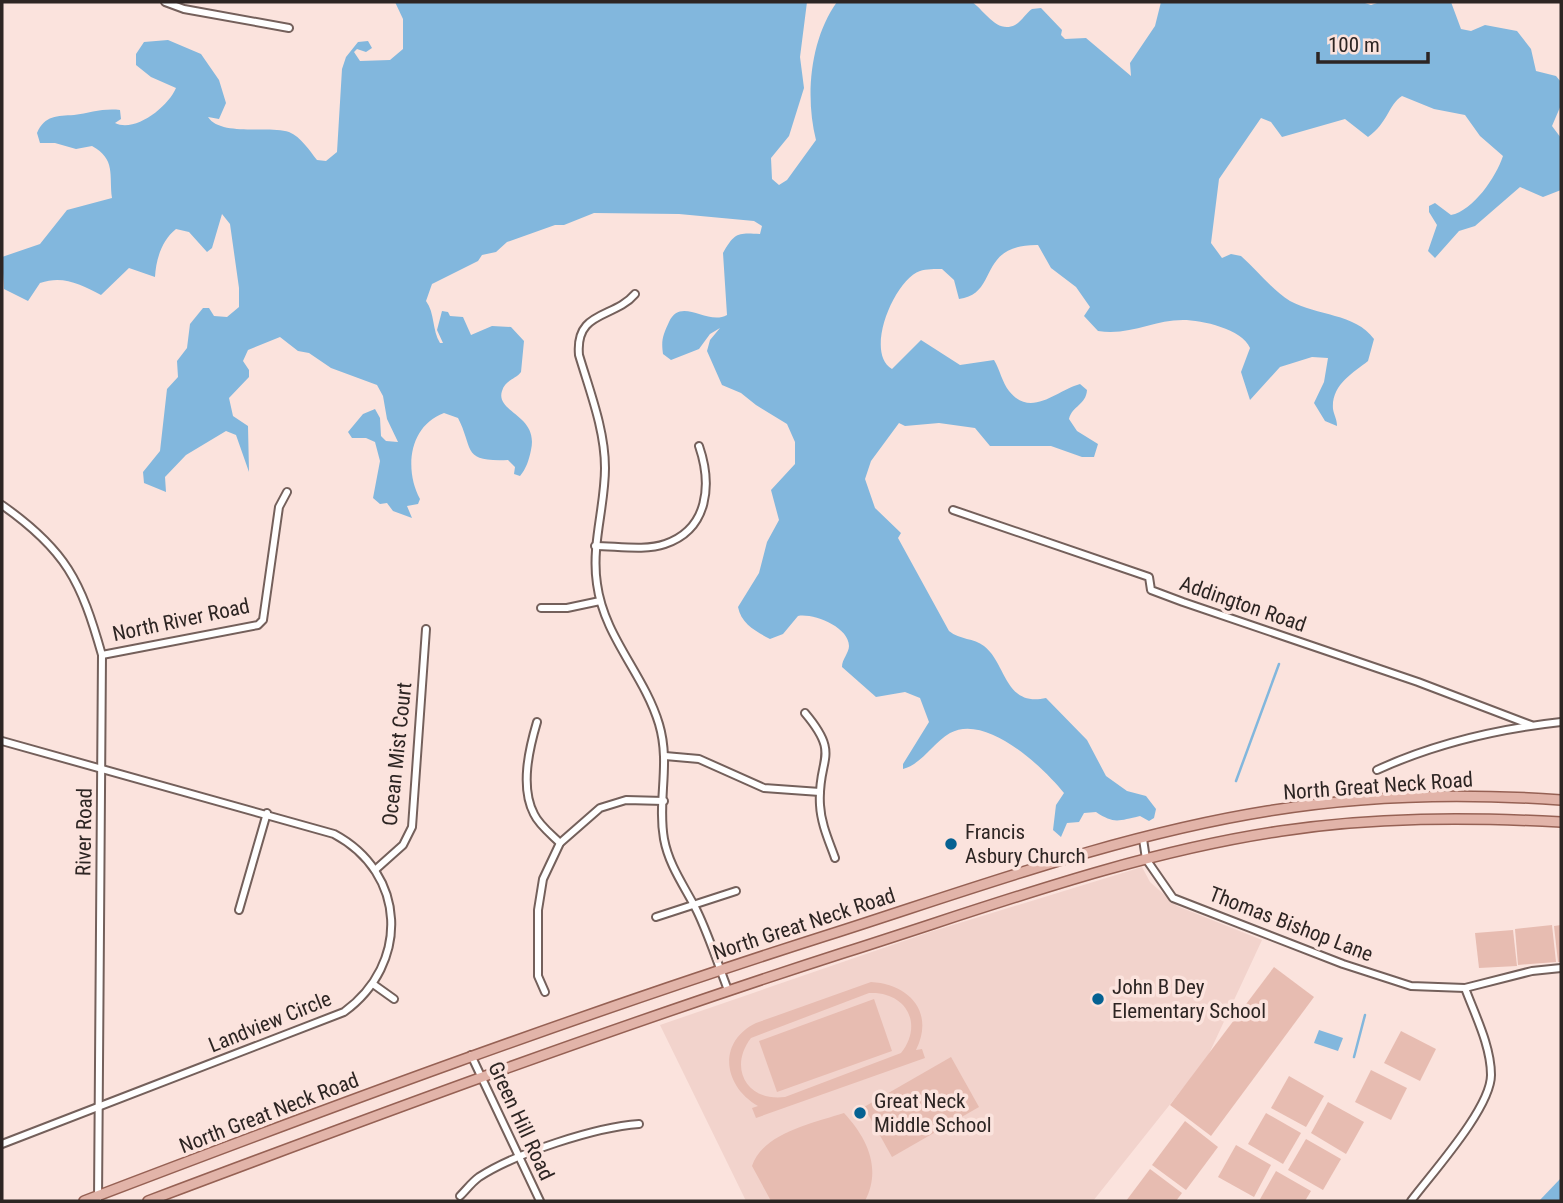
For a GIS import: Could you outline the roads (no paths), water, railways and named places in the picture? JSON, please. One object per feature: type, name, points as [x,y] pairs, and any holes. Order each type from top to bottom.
[{"type":"main road","name":"North Great Neck Road","points":[[84,1201],[97,1199],[471,1055],[720,970],[1000,880],[1143,839],[1267,811],[1352,800],[1501,795],[1561,800]]},
{"type":"main road","name":"North Great Neck Road","points":[[148,1201],[481,1075],[728,990],[1146,859],[1278,831],[1363,821],[1466,817],[1561,822]]},
{"type":"street","points":[[165,2],[184,9],[289,27]]},
{"type":"street","points":[[635,294],[621,306],[589,322],[579,339],[579,355],[605,458],[596,546],[600,601],[616,642],[653,708],[665,756],[662,820],[668,855],[693,905],[728,990]]},
{"type":"street","points":[[596,546],[664,545],[691,531],[702,513],[706,493],[706,467],[699,446]]},
{"type":"street","name":"North River Road","points":[[102,655],[258,625],[263,620],[279,507],[287,492]]},
{"type":"street","name":"River Road","points":[[2,505],[28,523],[62,558],[86,600],[102,655],[97,1199]]},
{"type":"street","name":"Addington Road","points":[[953,510],[1149,577],[1151,590],[1183,602],[1418,682],[1531,725]]},
{"type":"street","points":[[541,608],[567,608],[600,601]]},
{"type":"street","name":"Ocean Mist Court","points":[[375,870],[403,845],[412,827],[426,629]]},
{"type":"street","points":[[805,713],[821,732],[827,746],[820,792],[822,822],[835,858]]},
{"type":"street","points":[[537,722],[529,750],[528,797],[534,816],[560,843]]},
{"type":"street","points":[[1377,771],[1454,741],[1531,725],[1561,722]]},
{"type":"street","name":"Landview Circle","points":[[2,741],[267,813],[334,834],[356,847],[375,870],[386,892],[391,923],[389,952],[373,984],[355,1004],[332,1018],[2,1144]]},
{"type":"street","points":[[665,756],[699,759],[764,788],[820,792]]},
{"type":"street","points":[[545,992],[538,976],[538,910],[543,879],[560,843],[600,808],[626,800],[664,801]]},
{"type":"street","points":[[239,910],[267,813]]},
{"type":"street","name":"Thomas Bishop Lane","points":[[1143,839],[1146,859],[1173,898],[1343,964],[1411,986],[1465,988],[1532,971],[1561,968]]},
{"type":"street","points":[[656,917],[736,891]]},
{"type":"street","points":[[373,984],[394,999]]},
{"type":"street","points":[[1411,1201],[1485,1103],[1491,1079],[1489,1056],[1465,988]]},
{"type":"street","name":"Green Hill Road","points":[[471,1055],[540,1201]]},
{"type":"street","points":[[460,1196],[478,1177],[519,1158],[609,1126],[639,1124]]},
{"type":"water","points":[[395,2],[807,2],[800,57],[804,88],[789,136],[771,158],[772,179],[779,185],[787,180],[816,140],[811,106],[812,69],[821,33],[837,2],[972,2],[997,24],[1009,27],[1015,25],[1032,9],[1041,8],[1062,30],[1061,35],[1065,39],[1086,38],[1131,76],[1130,63],[1155,26],[1161,2],[1362,2],[1371,5],[1380,2],[1451,2],[1461,29],[1471,31],[1485,25],[1517,31],[1531,49],[1536,71],[1556,76],[1561,82],[1561,105],[1552,126],[1561,138],[1561,190],[1543,197],[1520,187],[1475,226],[1459,231],[1435,258],[1428,251],[1437,225],[1429,212],[1429,206],[1435,203],[1451,215],[1467,207],[1489,183],[1503,156],[1480,136],[1465,115],[1434,109],[1402,96],[1380,126],[1368,137],[1345,119],[1282,137],[1271,122],[1261,118],[1219,179],[1211,243],[1222,258],[1231,254],[1241,256],[1290,301],[1357,324],[1374,339],[1368,361],[1344,380],[1336,393],[1333,409],[1337,426],[1325,421],[1314,403],[1324,382],[1328,358],[1312,357],[1280,367],[1250,400],[1241,372],[1250,348],[1246,341],[1230,331],[1210,324],[1183,320],[1131,330],[1098,331],[1084,316],[1090,307],[1076,287],[1051,268],[1038,245],[1018,247],[1005,252],[972,295],[959,299],[954,280],[942,269],[920,271],[910,277],[901,288],[892,302],[882,333],[884,361],[892,369],[921,340],[960,365],[994,360],[1009,391],[1026,403],[1044,400],[1080,384],[1087,390],[1084,399],[1069,419],[1077,431],[1098,444],[1094,457],[1082,457],[1051,446],[990,446],[975,428],[939,423],[905,426],[899,423],[871,461],[865,479],[875,508],[901,533],[898,538],[949,631],[984,646],[992,654],[1014,690],[1022,696],[1032,699],[1046,698],[1087,740],[1106,776],[1127,791],[1146,796],[1156,809],[1154,818],[1149,821],[1140,816],[1117,820],[1096,812],[1084,813],[1079,822],[1067,823],[1061,837],[1053,830],[1056,805],[1064,793],[1013,746],[980,730],[964,729],[950,733],[916,763],[903,769],[903,764],[929,722],[920,698],[905,692],[876,697],[842,667],[849,649],[847,639],[837,627],[821,619],[798,616],[783,634],[770,639],[750,627],[742,618],[738,607],[759,573],[767,542],[779,520],[771,490],[795,464],[795,442],[787,424],[741,393],[722,385],[707,351],[710,340],[720,328],[710,334],[699,349],[671,360],[663,354],[662,345],[669,322],[680,311],[711,317],[727,315],[723,253],[734,237],[760,234],[762,226],[754,221],[679,214],[594,213],[507,242],[496,252],[482,255],[478,261],[432,284],[426,301],[440,343],[443,343],[437,330],[442,311],[448,312],[450,316],[463,317],[471,335],[492,326],[511,327],[524,341],[521,372],[506,384],[502,391],[505,404],[523,421],[532,438],[528,461],[520,476],[514,474],[515,467],[508,460],[483,459],[476,456],[468,445],[458,418],[444,413],[423,428],[413,450],[412,475],[420,499],[418,504],[407,506],[412,518],[393,511],[387,503],[380,504],[373,498],[380,461],[375,442],[366,438],[352,438],[348,432],[363,414],[375,409],[380,418],[381,436],[386,441],[398,442],[387,419],[383,396],[377,385],[331,368],[309,353],[298,351],[280,337],[248,350],[243,361],[249,370],[249,377],[229,398],[233,416],[248,426],[249,472],[236,435],[226,431],[186,455],[165,477],[166,492],[144,483],[143,472],[160,451],[167,389],[178,377],[177,361],[187,348],[190,324],[203,308],[209,308],[214,316],[227,317],[239,307],[230,224],[222,214],[212,248],[207,252],[189,232],[176,229],[161,250],[155,277],[129,268],[101,295],[64,280],[40,283],[28,301],[4,289],[2,257],[40,244],[67,210],[112,198],[110,168],[100,151],[92,146],[76,149],[55,143],[40,143],[37,133],[40,127],[57,116],[102,110],[120,110],[121,119],[115,123],[123,125],[150,116],[166,103],[176,88],[151,77],[136,65],[136,54],[144,42],[168,40],[201,54],[219,80],[226,103],[219,119],[208,117],[214,123],[234,129],[289,132],[301,140],[317,160],[326,161],[337,152],[342,69],[346,57],[358,42],[368,41],[372,48],[366,52],[357,49],[354,52],[360,61],[390,60],[403,49],[403,19]]},
{"type":"water","points":[[1319,1030],[1343,1038],[1338,1051],[1314,1043]]},
{"type":"water","points":[[1561,1178],[1561,1201],[1539,1201]]},
{"type":"waterway","points":[[1236,781],[1279,664]]},
{"type":"waterway","points":[[1354,1057],[1365,1015]]},
{"type":"place","name":"Francis Asbury Church","points":[[951,844]]},
{"type":"place","name":"John B Dey Elementary School","points":[[1098,999]]},
{"type":"place","name":"Great Neck Middle School","points":[[860,1113]]}]
